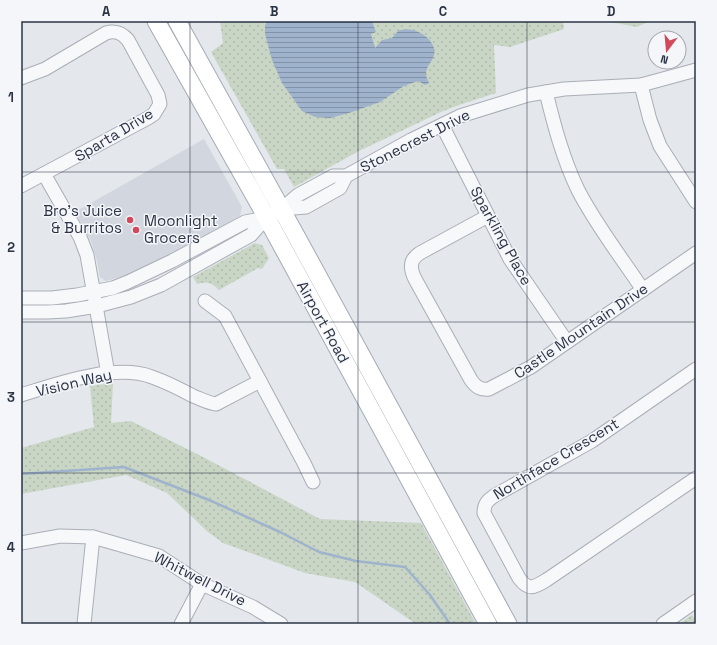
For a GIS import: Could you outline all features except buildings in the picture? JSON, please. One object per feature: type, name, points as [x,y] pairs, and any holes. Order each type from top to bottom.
[{"type":"main road","name":"Airport Road","points":[[156,21],[266,218],[488,624]]},
{"type":"main road","name":"Airport Road","points":[[177,21],[282,209],[508,624]]},
{"type":"street","name":"Sparta Drive","points":[[21,78],[45,69],[106,33],[115,31],[125,36],[128,40],[160,99],[160,104],[157,110],[148,118],[21,186]]},
{"type":"street","name":"Stonecrest Drive","points":[[266,218],[282,209],[306,207],[340,188],[346,176],[411,140],[466,114],[546,92],[564,89],[641,85],[696,70]]},
{"type":"street","points":[[641,85],[650,120],[660,146],[696,202]]},
{"type":"street","points":[[546,92],[563,153],[579,192],[596,221],[643,290]]},
{"type":"street","name":"Sparkling Place","points":[[442,125],[510,259],[567,342]]},
{"type":"street","points":[[44,174],[80,237],[87,255],[108,374]]},
{"type":"street","name":"Castle Mountain Drive","points":[[488,216],[420,253],[413,259],[411,266],[415,279],[471,380],[482,390],[489,389],[531,367],[696,253]]},
{"type":"street","points":[[21,298],[57,298],[113,288],[144,276],[245,222],[266,218]]},
{"type":"street","points":[[21,312],[47,312],[96,306],[131,297],[161,285],[251,235],[266,218]]},
{"type":"street","points":[[205,301],[225,316],[313,482]]},
{"type":"street","name":"Northface Crescent","points":[[696,369],[592,441],[494,496],[487,501],[484,507],[484,513],[519,578],[530,588],[536,587],[548,580],[696,478]]},
{"type":"street","name":"Vision Way","points":[[21,395],[66,381],[131,372],[150,376],[205,401],[216,404],[260,381]]},
{"type":"street","name":"Whitwell Drive","points":[[21,543],[60,536],[93,537],[159,556],[202,584],[253,607],[281,624]]},
{"type":"street","points":[[84,624],[93,537]]},
{"type":"street","points":[[181,624],[202,584]]},
{"type":"street","points":[[662,624],[696,600]]},
{"type":"shaded area","points":[[204,139],[242,207],[240,216],[160,260],[131,274],[106,281],[100,277],[91,241],[75,212]]},
{"type":"green space","points":[[220,21],[563,21],[564,29],[510,47],[494,45],[496,93],[441,112],[357,152],[294,187],[284,169],[277,169],[211,52],[223,43]]},
{"type":"green space","points":[[605,21],[650,21],[637,27]]},
{"type":"green space","points":[[255,243],[262,245],[269,258],[262,269],[258,268],[219,290],[210,283],[197,284],[193,277]]},
{"type":"green space","points":[[113,383],[111,423],[131,421],[320,519],[421,523],[476,624],[416,624],[355,582],[305,573],[223,543],[208,532],[167,493],[126,475],[21,494],[21,448],[94,427],[90,386]]},
{"type":"green space","points":[[692,615],[696,621],[696,624],[679,624]]},
{"type":"water","points":[[267,21],[372,21],[376,32],[371,34],[375,48],[382,40],[392,38],[398,31],[403,29],[414,30],[429,39],[434,48],[435,52],[433,58],[426,70],[429,83],[425,85],[418,81],[404,86],[380,102],[349,113],[330,118],[315,117],[302,111],[282,83],[272,60],[265,34],[265,26]]},
{"type":"waterway","points":[[21,474],[124,467],[209,500],[280,532],[319,552],[356,561],[405,567],[430,595],[450,624]]},
{"type":"place","name":"Bro’s Juice & Burritos","points":[[130,220]]},
{"type":"place","name":"Moonlight Grocers","points":[[136,230]]}]
